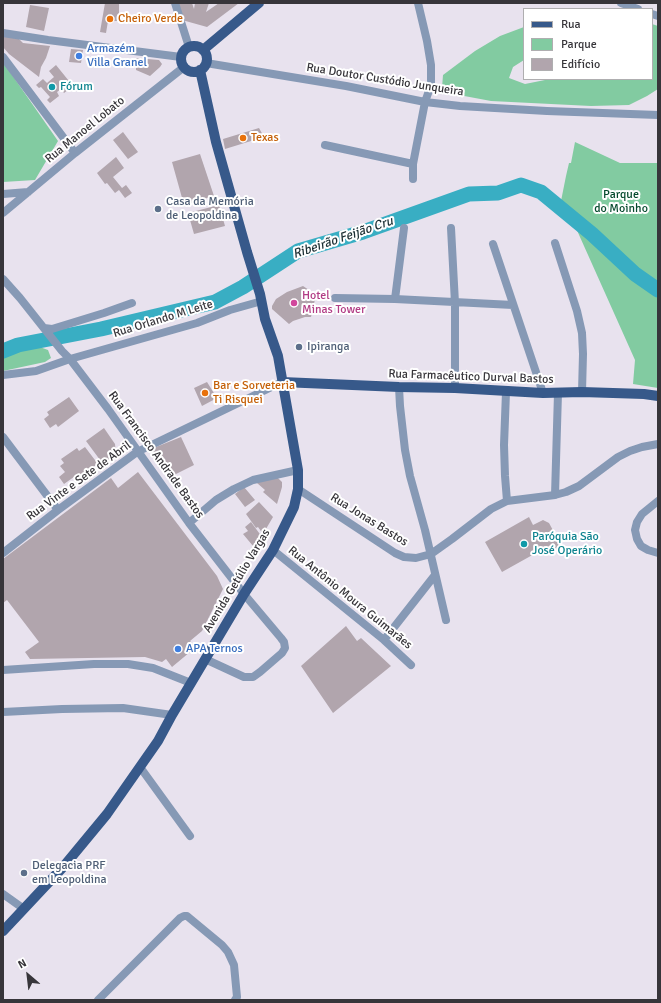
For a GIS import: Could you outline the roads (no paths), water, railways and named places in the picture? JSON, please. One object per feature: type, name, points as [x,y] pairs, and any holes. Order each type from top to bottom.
[{"type":"main road","points":[[203,50],[259,3]]},
{"type":"main road","points":[[188,47],[198,47],[203,50],[206,56],[203,67],[196,72],[187,70],[181,60],[183,51],[188,47]]},
{"type":"main road","name":"Avenida Getúlio Vargas","points":[[3,931],[64,866],[107,814],[158,741],[244,594],[273,550],[294,507],[298,489],[298,470],[278,356],[265,319],[261,298],[216,142],[203,67]]},
{"type":"main road","name":"Rua Farmacêutico Durval Bastos","points":[[282,382],[455,388],[506,392],[582,392],[644,394],[658,396]]},
{"type":"street","points":[[175,3],[188,47]]},
{"type":"street","points":[[413,179],[413,164],[425,102],[431,85],[431,65],[418,3]]},
{"type":"street","points":[[621,3],[635,8]]},
{"type":"street","points":[[3,32],[48,40],[181,57]]},
{"type":"street","points":[[3,57],[75,153]]},
{"type":"street","name":"Rua Manoel Lobato","points":[[4,212],[75,153],[184,67]]},
{"type":"street","name":"Rua Doutor Custódio Junqueira","points":[[203,67],[346,86],[425,102],[460,106],[547,111],[658,114]]},
{"type":"street","points":[[325,145],[413,164]]},
{"type":"street","points":[[3,194],[28,192]]},
{"type":"street","points":[[3,198],[6,203],[4,212]]},
{"type":"street","points":[[394,299],[404,228]]},
{"type":"street","points":[[451,228],[455,303],[455,388]]},
{"type":"street","points":[[555,243],[577,311],[582,333],[582,392]]},
{"type":"street","points":[[493,244],[543,393]]},
{"type":"street","name":"Rua Francisco Andrade Bastos","points":[[3,279],[70,359],[108,409],[137,452],[189,523],[244,594],[284,642],[285,648],[282,653],[253,677],[244,678],[205,659]]},
{"type":"street","name":"Rua Orlando M Leite","points":[[3,375],[36,371],[70,359],[190,324],[261,298]]},
{"type":"street","points":[[335,298],[394,299],[513,305]]},
{"type":"street","points":[[46,331],[132,303]]},
{"type":"street","name":"Rua Vinte e Sete de Abril","points":[[3,553],[58,510],[137,452],[282,382]]},
{"type":"street","points":[[399,387],[405,450],[410,476],[425,530],[446,620]]},
{"type":"street","points":[[506,392],[504,445],[507,501]]},
{"type":"street","points":[[555,495],[558,393]]},
{"type":"street","points":[[3,437],[58,510]]},
{"type":"street","points":[[430,554],[491,510],[507,501],[555,495],[566,492],[579,486],[618,457],[642,447],[658,444]]},
{"type":"street","points":[[189,523],[216,500],[234,489],[253,480],[298,470]]},
{"type":"street","name":"Rua Jonas Bastos","points":[[298,489],[395,553],[404,557],[416,558],[430,554]]},
{"type":"street","points":[[658,501],[642,514],[637,522],[635,530],[637,539],[641,546],[658,553]]},
{"type":"street","name":"Rua Antônio Moura Guimarães","points":[[273,550],[412,664]]},
{"type":"street","points":[[384,640],[435,575]]},
{"type":"street","points":[[3,670],[94,664],[128,664],[153,668],[191,683]]},
{"type":"street","points":[[3,712],[62,708],[123,708],[172,715]]},
{"type":"street","points":[[140,767],[190,836]]},
{"type":"street","points":[[3,894],[24,909]]},
{"type":"street","points":[[98,1000],[180,918],[184,916],[187,916],[222,945],[228,952],[234,964],[236,1000]]},
{"type":"waterway","name":"Ribeirão Feijão Cru","points":[[3,351],[18,345],[101,329],[215,302],[243,287],[298,251],[363,232],[469,194],[498,193],[521,185],[541,192],[592,234],[635,274],[658,290]]},
{"type":"place","name":"Cheiro Verde","points":[[110,19]]},
{"type":"place","name":"Armazém Villa Granel","points":[[79,56]]},
{"type":"place","name":"Fórum","points":[[52,87]]},
{"type":"place","name":"Texas","points":[[243,138]]},
{"type":"place","name":"Casa da Memória de Leopoldina","points":[[158,209]]},
{"type":"place","name":"Hotel Minas Tower","points":[[294,303]]},
{"type":"place","name":"Ipiranga","points":[[299,347]]},
{"type":"place","name":"Bar e Sorveteria Ti Risquei","points":[[205,393]]},
{"type":"place","name":"Paróquia São José Operário","points":[[524,544]]},
{"type":"place","name":"APA Ternos","points":[[178,649]]},
{"type":"place","name":"Delegacia PRF em Leopoldina","points":[[24,873]]},
{"type":"park label","name":"Parque do Moinho","points":[[621,202]]}]
